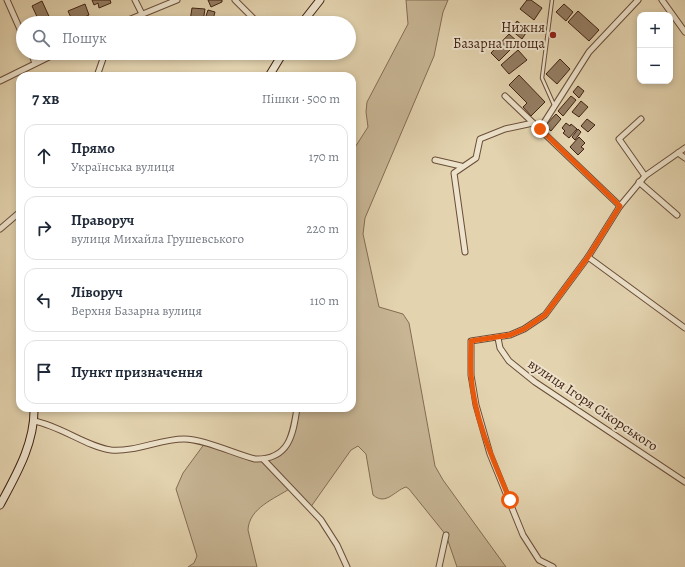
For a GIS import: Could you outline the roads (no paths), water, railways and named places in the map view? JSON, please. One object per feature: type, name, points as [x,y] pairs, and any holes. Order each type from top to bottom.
[{"type":"street","points":[[7,0],[16,20]]},
{"type":"street","points":[[135,0],[142,14]]},
{"type":"street","points":[[137,16],[177,0]]},
{"type":"street","points":[[235,0],[251,16]]},
{"type":"street","points":[[307,16],[320,0]]},
{"type":"street","points":[[540,129],[589,52],[638,0]]},
{"type":"street","points":[[662,0],[685,32]]},
{"type":"street","points":[[18,72],[42,60]]},
{"type":"street","points":[[98,72],[103,60]]},
{"type":"street","points":[[271,72],[279,60]]},
{"type":"street","points":[[0,81],[16,73]]},
{"type":"street","points":[[505,96],[620,206]]},
{"type":"street","points":[[641,119],[619,139],[645,176]]},
{"type":"street","points":[[465,252],[454,173],[461,166],[476,158],[480,139],[504,129],[533,123]]},
{"type":"street","points":[[553,567],[539,560],[523,535],[490,454],[476,405],[471,375],[471,341],[498,338],[524,329],[545,315],[588,257],[620,206],[639,182],[645,176],[685,148]]},
{"type":"street","points":[[678,153],[685,158]]},
{"type":"street","points":[[435,160],[461,166]]},
{"type":"street","points":[[639,182],[677,215]]},
{"type":"street","points":[[0,229],[16,215]]},
{"type":"street","points":[[588,257],[685,328]]},
{"type":"street","name":"вулиця Ігоря Сікорського","points":[[498,338],[500,348],[509,361],[535,382],[685,482]]},
{"type":"street","points":[[0,505],[25,453],[34,420],[34,412]]},
{"type":"street","points":[[34,420],[52,425],[90,443],[110,450],[134,448],[186,439],[255,459],[264,460],[276,455],[290,441],[293,433],[296,412]]},
{"type":"street","points":[[264,460],[321,520],[337,546],[347,567]]},
{"type":"street","points":[[440,567],[446,535]]},
{"type":"lane","points":[[552,0],[542,78],[554,105]]},
{"type":"place","name":"Нижня Базарна площа","points":[[553,35]]}]
